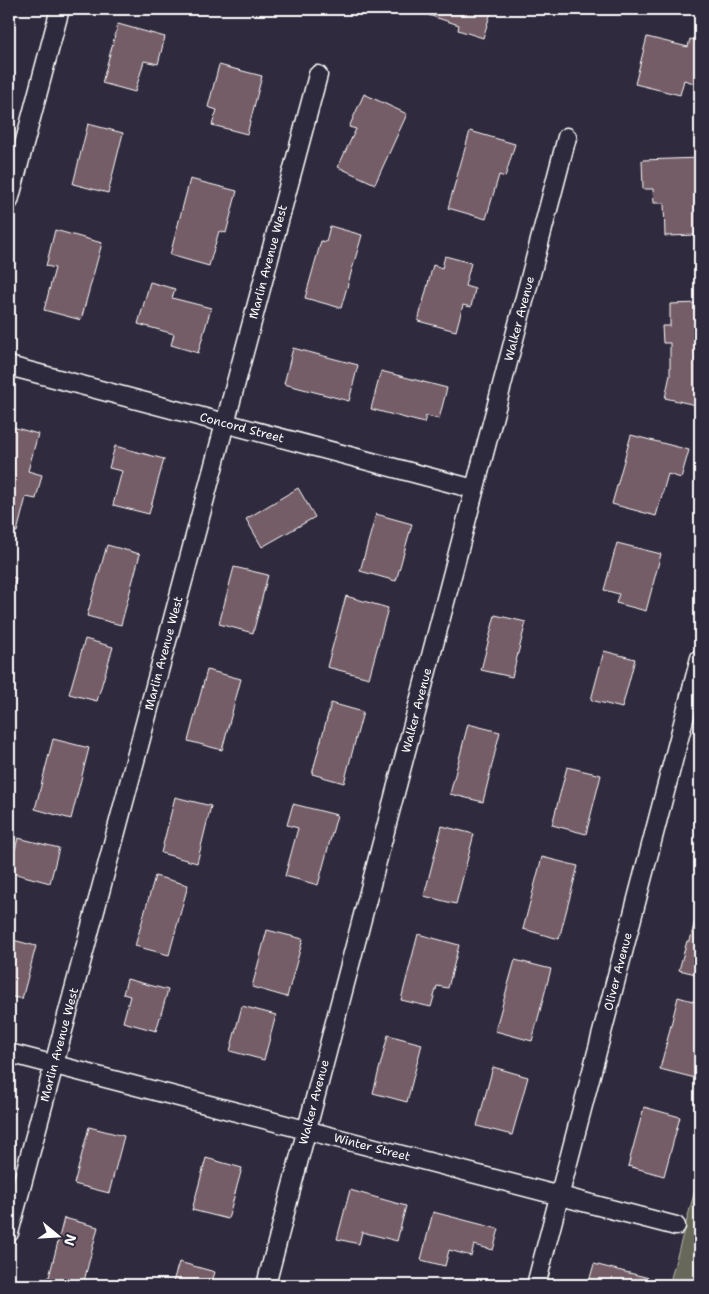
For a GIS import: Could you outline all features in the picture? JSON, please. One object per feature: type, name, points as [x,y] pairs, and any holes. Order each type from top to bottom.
[{"type":"street","points":[[9,201],[60,9]]},
{"type":"street","name":"Marlin Avenue West","points":[[9,1232],[318,75]]},
{"type":"street","name":"Walker Avenue","points":[[266,1285],[567,137]]},
{"type":"street","name":"Concord Street","points":[[9,366],[474,489]]},
{"type":"street","name":"Oliver Avenue","points":[[536,1285],[700,658]]},
{"type":"street","name":"Winter Street","points":[[9,1053],[676,1226]]},
{"type":"green space","points":[[700,1172],[700,1285],[669,1285]]},
{"type":"building","points":[[414,9],[492,9],[483,38],[458,30],[459,25]]},
{"type":"building","points":[[118,24],[165,37],[158,64],[144,61],[135,92],[102,83]]},
{"type":"building","points":[[647,37],[688,47],[690,39],[700,41],[700,85],[684,80],[680,95],[635,84]]},
{"type":"building","points":[[219,65],[262,76],[247,134],[212,125],[217,110],[208,107]]},
{"type":"building","points":[[364,94],[407,114],[375,184],[338,167],[356,129],[349,127]]},
{"type":"building","points":[[88,124],[123,133],[108,193],[73,184]]},
{"type":"building","points":[[470,131],[515,144],[505,177],[499,175],[486,219],[448,208]]},
{"type":"building","points":[[700,158],[700,235],[665,236],[664,203],[654,203],[653,189],[643,189],[642,160]]},
{"type":"building","points":[[190,179],[237,191],[226,233],[219,231],[209,266],[170,255]]},
{"type":"building","points":[[330,226],[362,235],[341,308],[305,298],[321,241],[326,242]]},
{"type":"building","points":[[55,230],[102,243],[81,320],[44,310],[55,268],[46,266]]},
{"type":"building","points":[[445,256],[471,263],[465,286],[475,289],[471,307],[463,305],[456,331],[418,321],[433,265],[442,268]]},
{"type":"building","points":[[150,282],[175,289],[172,298],[211,308],[198,353],[171,345],[174,334],[138,324]]},
{"type":"building","points":[[700,303],[700,406],[665,398],[670,375],[670,343],[663,343],[662,326],[670,326],[670,304]]},
{"type":"building","points":[[293,348],[358,365],[349,401],[284,384]]},
{"type":"building","points":[[381,371],[447,388],[439,419],[426,416],[424,423],[371,409]]},
{"type":"building","points":[[9,426],[38,434],[28,471],[42,475],[36,499],[26,497],[17,532],[9,530]]},
{"type":"building","points":[[631,435],[689,450],[681,478],[668,474],[656,516],[612,504]]},
{"type":"building","points":[[115,446],[164,459],[149,514],[113,505],[122,471],[109,468]]},
{"type":"building","points":[[298,488],[315,517],[262,547],[246,519]]},
{"type":"building","points":[[376,514],[412,524],[396,581],[360,571]]},
{"type":"building","points":[[617,543],[661,554],[646,611],[616,603],[619,594],[604,590]]},
{"type":"building","points":[[107,545],[140,554],[121,625],[87,616]]},
{"type":"building","points":[[234,567],[268,575],[253,633],[219,624]]},
{"type":"building","points":[[9,576],[16,578],[9,605]]},
{"type":"building","points":[[346,596],[388,608],[369,678],[327,667]]},
{"type":"building","points":[[495,615],[526,622],[512,677],[481,670]]},
{"type":"building","points":[[85,639],[113,647],[97,701],[69,694]]},
{"type":"building","points":[[604,651],[635,659],[622,708],[591,700]]},
{"type":"building","points":[[207,670],[241,679],[222,750],[188,741]]},
{"type":"building","points":[[331,703],[363,712],[344,783],[312,774]]},
{"type":"building","points":[[468,724],[500,732],[483,802],[450,794]]},
{"type":"building","points":[[53,739],[89,748],[71,819],[35,809]]},
{"type":"building","points":[[567,767],[601,775],[586,834],[552,825]]},
{"type":"building","points":[[175,797],[211,806],[197,863],[161,853]]},
{"type":"building","points":[[293,804],[337,815],[318,885],[285,876],[298,828],[287,825]]},
{"type":"building","points":[[442,826],[474,834],[456,904],[424,896]]},
{"type":"building","points":[[18,838],[59,848],[50,883],[9,872]]},
{"type":"building","points":[[542,857],[578,866],[559,939],[523,929]]},
{"type":"building","points":[[155,876],[188,885],[169,955],[135,946]]},
{"type":"building","points":[[700,900],[700,975],[679,970],[687,941],[690,941]]},
{"type":"building","points":[[267,930],[303,939],[287,997],[252,987]]},
{"type":"building","points":[[418,934],[459,945],[448,988],[437,986],[431,1007],[401,1000]]},
{"type":"building","points":[[9,939],[36,946],[22,999],[9,996]]},
{"type":"building","points":[[515,960],[551,969],[532,1041],[495,1031]]},
{"type":"building","points":[[127,979],[168,990],[156,1031],[123,1022],[130,996],[123,994]]},
{"type":"building","points":[[678,997],[700,1003],[700,1058],[695,1078],[660,1069]]},
{"type":"building","points":[[242,1006],[276,1015],[264,1060],[230,1051]]},
{"type":"building","points":[[388,1035],[422,1044],[407,1102],[373,1093]]},
{"type":"building","points":[[493,1067],[528,1077],[512,1135],[477,1126]]},
{"type":"building","points":[[644,1107],[680,1117],[664,1176],[628,1166]]},
{"type":"building","points":[[89,1127],[124,1136],[109,1193],[74,1184]]},
{"type":"building","points":[[206,1158],[242,1168],[228,1219],[192,1210]]},
{"type":"building","points":[[350,1190],[406,1206],[397,1241],[362,1232],[359,1244],[337,1239]]},
{"type":"building","points":[[433,1212],[499,1229],[493,1250],[474,1245],[471,1256],[449,1250],[445,1266],[421,1260]]},
{"type":"building","points":[[64,1218],[98,1227],[83,1285],[47,1285]]},
{"type":"building","points":[[179,1262],[215,1272],[211,1285],[172,1285]]},
{"type":"building","points":[[594,1264],[649,1278],[647,1285],[588,1285]]}]
